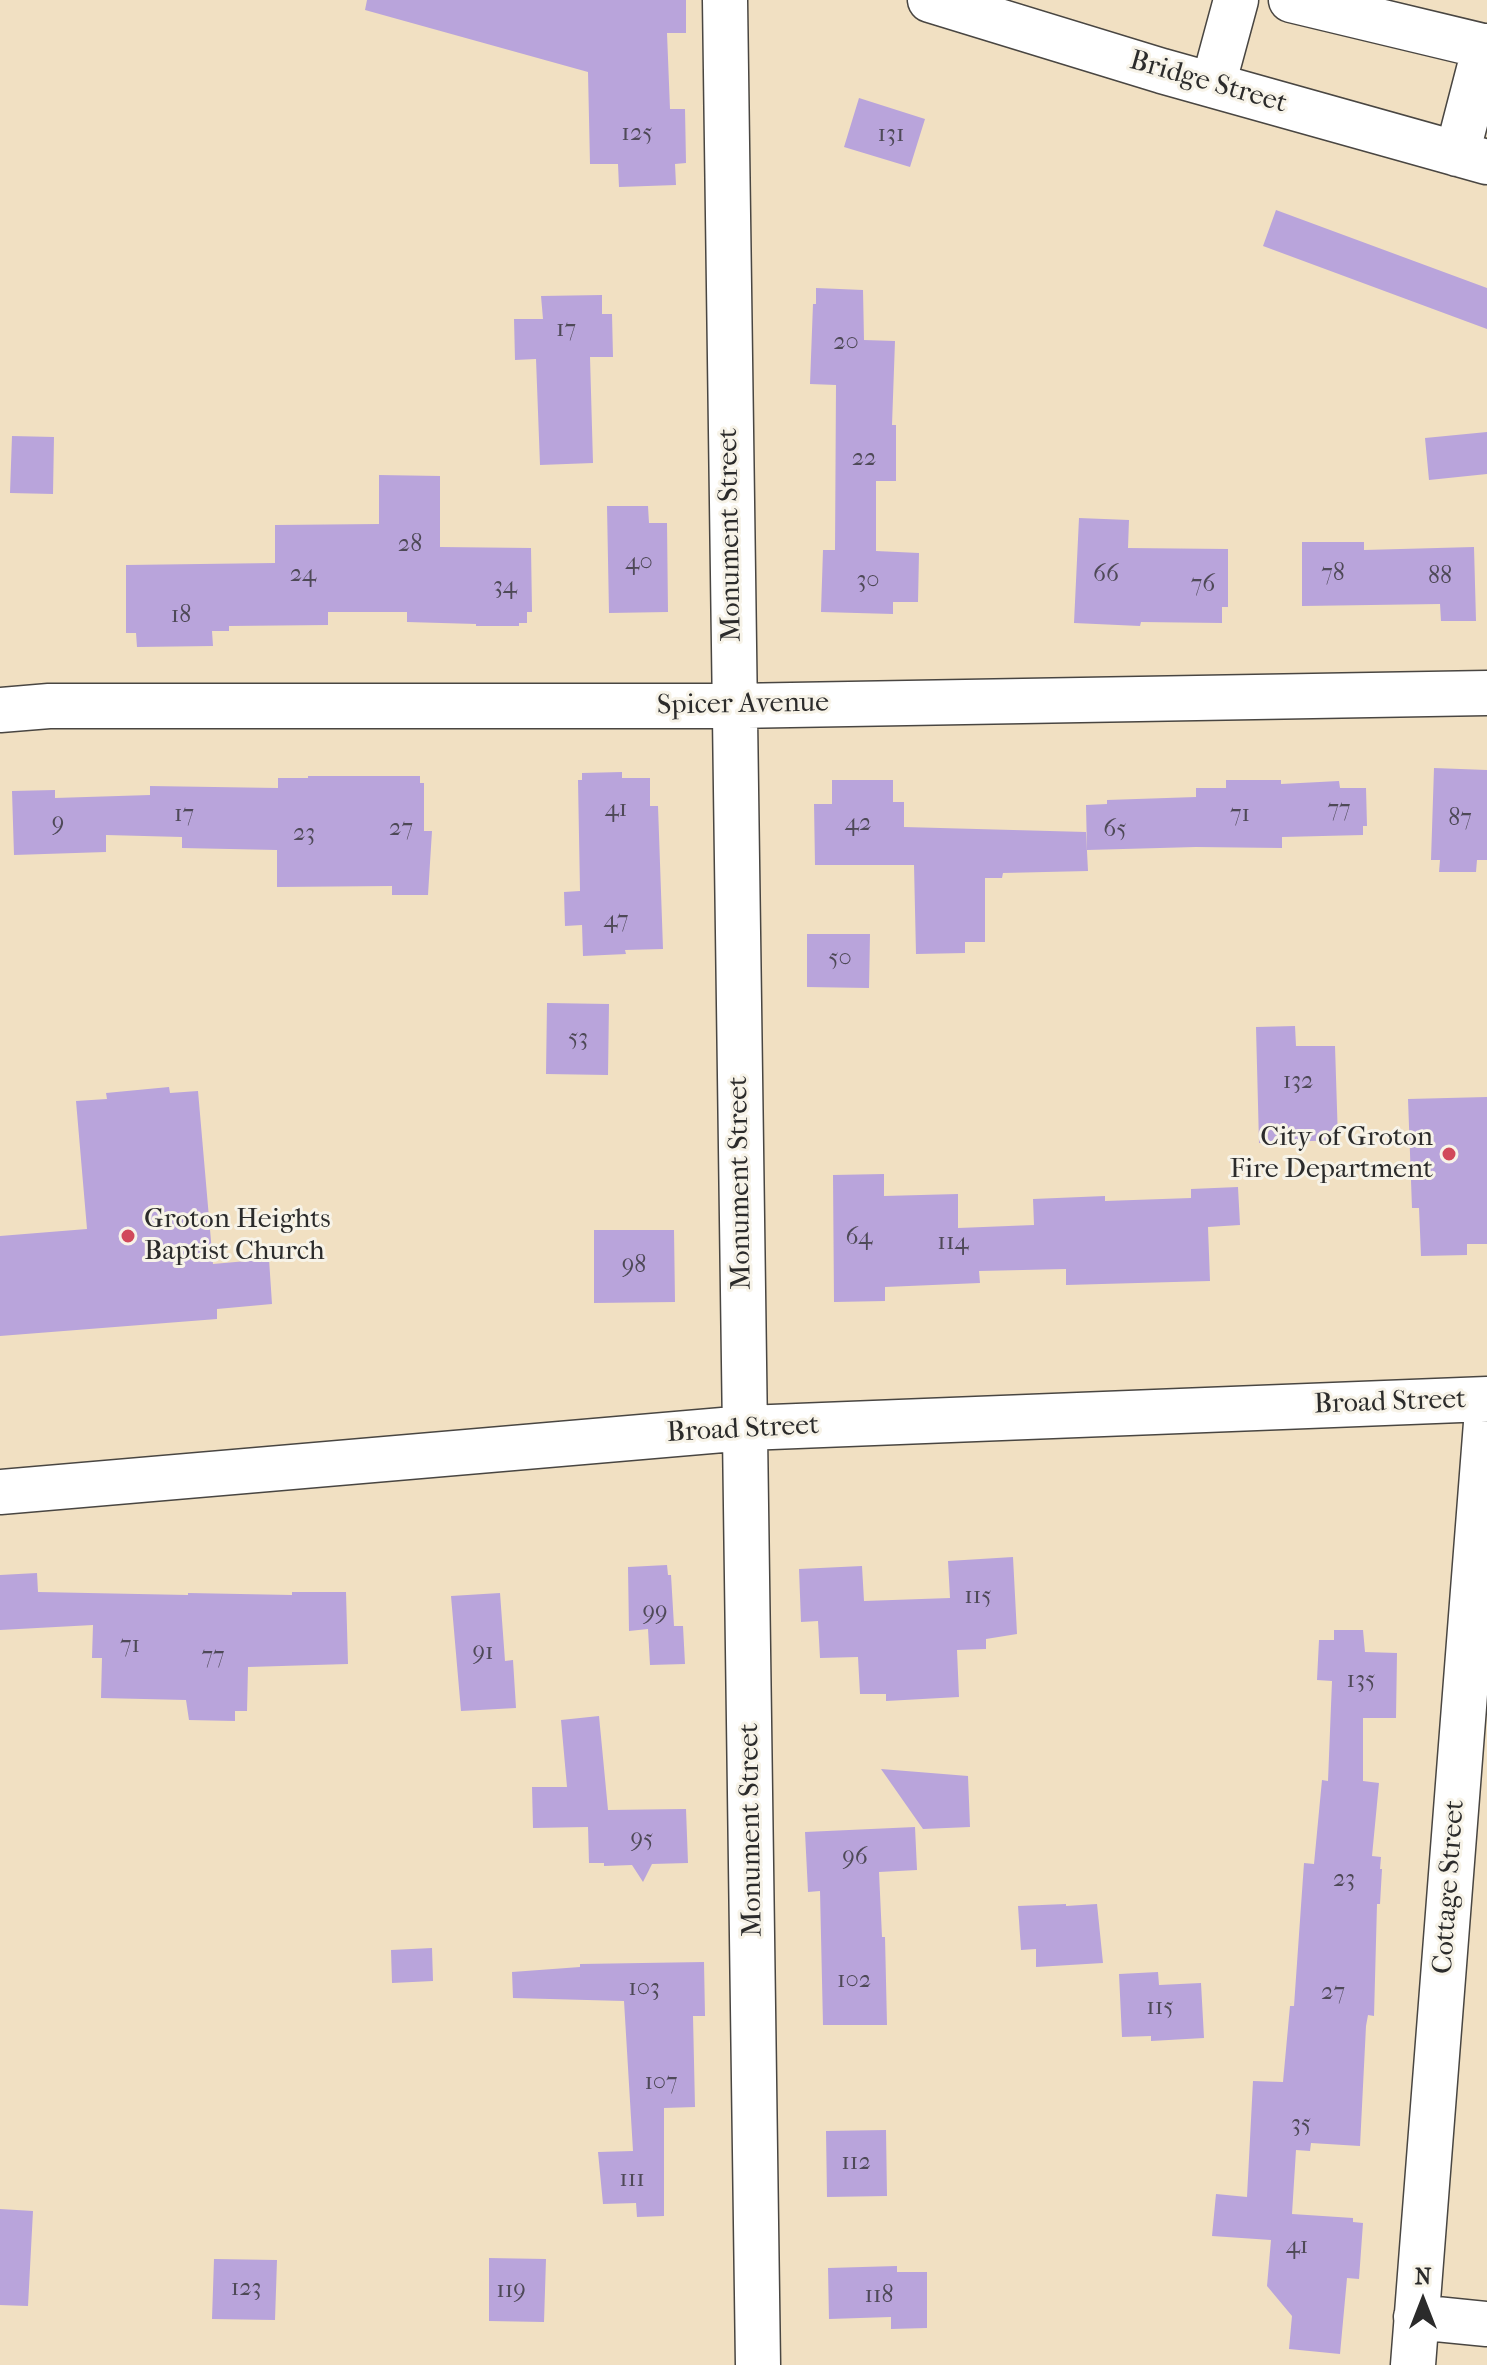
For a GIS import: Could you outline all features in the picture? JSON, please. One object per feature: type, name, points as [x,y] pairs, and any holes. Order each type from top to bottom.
[{"type":"street","name":"Monument Street","points":[[725,0],[758,2365]]},
{"type":"street","name":"Bridge Street","points":[[930,0],[1213,85],[1472,158]]},
{"type":"street","points":[[1213,85],[1236,0]]},
{"type":"street","points":[[1291,0],[1486,47],[1472,158]]},
{"type":"street","name":"Spicer Avenue","points":[[0,710],[49,706],[733,706],[1487,693]]},
{"type":"street","name":"Broad Street","points":[[0,1492],[746,1428],[1487,1399]]},
{"type":"street","name":"Cottage Street","points":[[1413,2365],[1487,1410]]},
{"type":"street","points":[[1416,2317],[1487,2324]]},
{"type":"building","points":[[367,0],[686,0],[686,33],[667,33],[670,109],[685,109],[686,163],[675,164],[676,185],[619,187],[618,164],[590,164],[588,72],[365,10]]},
{"type":"building","points":[[859,98],[925,119],[910,167],[844,147]]},
{"type":"building","points":[[1276,210],[1487,288],[1487,329],[1263,246]]},
{"type":"building","points":[[816,288],[863,290],[864,340],[895,341],[892,425],[896,425],[896,481],[876,481],[876,551],[919,553],[918,602],[893,602],[893,614],[821,612],[823,550],[835,550],[836,385],[810,384]]},
{"type":"building","points":[[602,295],[602,314],[612,314],[613,357],[590,357],[593,463],[540,465],[536,359],[515,360],[514,319],[543,319],[541,296]]},
{"type":"building","points":[[1487,432],[1487,474],[1429,480],[1425,438]]},
{"type":"building","points":[[12,436],[54,437],[53,494],[10,493]]},
{"type":"building","points":[[379,475],[440,476],[440,547],[531,548],[532,612],[527,612],[527,623],[519,623],[519,626],[476,626],[407,622],[407,612],[328,612],[328,625],[229,626],[229,631],[212,631],[213,646],[137,647],[136,633],[126,633],[126,565],[275,563],[275,525],[379,524]]},
{"type":"building","points":[[607,506],[648,506],[649,523],[667,523],[668,612],[609,613]]},
{"type":"building","points":[[1079,518],[1129,520],[1128,548],[1228,549],[1228,607],[1222,607],[1222,623],[1141,622],[1140,626],[1074,623]]},
{"type":"building","points":[[1302,542],[1364,542],[1364,550],[1474,547],[1476,621],[1441,621],[1440,604],[1302,606]]},
{"type":"building","points":[[1434,768],[1487,770],[1487,860],[1477,860],[1476,872],[1439,872],[1440,860],[1431,860]]},
{"type":"building","points":[[622,772],[622,778],[650,778],[650,806],[658,806],[663,949],[583,956],[582,925],[565,926],[564,892],[580,891],[578,780],[582,780],[582,773]]},
{"type":"building","points":[[420,776],[420,783],[424,783],[424,831],[432,831],[428,895],[392,895],[392,886],[277,887],[277,850],[182,848],[182,837],[106,835],[106,852],[14,855],[12,791],[55,790],[55,798],[150,795],[150,786],[278,788],[278,778]]},
{"type":"building","points":[[832,780],[893,780],[893,802],[904,802],[904,827],[1086,832],[1088,871],[1003,873],[1002,878],[985,878],[985,942],[965,942],[965,953],[916,954],[914,865],[815,865],[814,804],[832,804]]},
{"type":"building","points":[[1226,780],[1281,780],[1281,784],[1339,781],[1340,788],[1366,788],[1367,826],[1363,826],[1363,835],[1282,837],[1282,848],[1087,850],[1086,805],[1107,804],[1107,800],[1196,797],[1196,788],[1226,788]]},
{"type":"building","points":[[807,934],[870,934],[869,988],[807,987]]},
{"type":"building","points":[[547,1003],[609,1004],[608,1075],[546,1074]]},
{"type":"building","points":[[1295,1026],[1296,1046],[1335,1046],[1338,1140],[1259,1143],[1256,1027]]},
{"type":"building","name":"Groton Heights Baptist Church","points":[[169,1087],[170,1093],[198,1091],[213,1264],[269,1259],[272,1304],[217,1309],[217,1319],[0,1336],[0,1236],[87,1229],[76,1101],[107,1099],[106,1093]]},
{"type":"building","name":"City of Groton Fire Department","points":[[1487,1097],[1487,1244],[1467,1244],[1467,1255],[1421,1256],[1419,1208],[1412,1208],[1408,1099]]},
{"type":"building","points":[[884,1174],[884,1196],[958,1194],[958,1228],[1034,1225],[1033,1199],[1105,1196],[1105,1201],[1191,1198],[1191,1189],[1238,1187],[1240,1225],[1208,1227],[1210,1281],[1066,1285],[1066,1269],[979,1271],[980,1283],[885,1287],[885,1301],[834,1302],[833,1175]]},
{"type":"building","points":[[594,1230],[674,1230],[675,1302],[594,1303]]},
{"type":"building","points":[[1013,1557],[1017,1634],[986,1639],[986,1649],[957,1650],[959,1697],[886,1701],[886,1694],[860,1694],[858,1657],[820,1658],[818,1621],[801,1622],[799,1569],[862,1566],[864,1601],[950,1598],[948,1561]]},
{"type":"building","points":[[667,1565],[668,1575],[671,1575],[674,1626],[683,1626],[685,1664],[650,1665],[648,1629],[629,1631],[628,1567]]},
{"type":"building","points":[[37,1573],[38,1592],[292,1595],[292,1592],[346,1592],[348,1664],[248,1667],[247,1711],[235,1711],[235,1721],[189,1720],[186,1700],[101,1698],[102,1658],[92,1658],[93,1625],[0,1630],[0,1575]]},
{"type":"building","points":[[500,1593],[505,1661],[513,1660],[516,1708],[461,1711],[451,1596]]},
{"type":"building","points":[[1334,1630],[1363,1630],[1365,1652],[1397,1653],[1396,1718],[1363,1718],[1363,1781],[1379,1783],[1372,1856],[1381,1857],[1382,1869],[1380,1904],[1377,1904],[1374,2016],[1368,2015],[1366,2026],[1360,2146],[1311,2143],[1310,2151],[1296,2150],[1292,2214],[1353,2218],[1353,2222],[1363,2223],[1359,2279],[1347,2278],[1340,2354],[1289,2349],[1292,2316],[1267,2286],[1271,2240],[1212,2236],[1216,2194],[1247,2197],[1253,2081],[1283,2082],[1290,2006],[1294,2006],[1304,1863],[1314,1864],[1322,1780],[1328,1781],[1332,1681],[1317,1680],[1319,1640],[1334,1640]]},
{"type":"building","points":[[599,1716],[608,1810],[686,1809],[688,1863],[652,1864],[643,1882],[632,1865],[589,1863],[588,1827],[533,1828],[532,1787],[567,1787],[561,1720]]},
{"type":"building","points":[[881,1769],[968,1776],[970,1827],[923,1829]]},
{"type":"building","points":[[915,1827],[917,1870],[879,1872],[882,1937],[885,1937],[887,2025],[823,2025],[820,1891],[808,1892],[805,1832]]},
{"type":"building","points":[[1097,1904],[1103,1963],[1036,1967],[1036,1949],[1021,1950],[1018,1906]]},
{"type":"building","points":[[432,1948],[433,1981],[392,1983],[391,1950]]},
{"type":"building","points":[[704,1962],[705,2016],[693,2016],[695,2107],[664,2108],[664,2216],[637,2217],[636,2203],[603,2204],[598,2152],[633,2151],[624,2001],[513,1998],[512,1972],[580,1967],[580,1964]]},
{"type":"building","points":[[1158,1972],[1159,1985],[1201,1983],[1204,2038],[1151,2041],[1151,2036],[1122,2037],[1119,1974]]},
{"type":"building","points":[[886,2130],[887,2196],[827,2197],[826,2131]]},
{"type":"building","points":[[0,2209],[33,2211],[28,2306],[0,2305]]},
{"type":"building","points":[[489,2258],[546,2259],[544,2322],[489,2321]]},
{"type":"building","points":[[214,2259],[277,2260],[275,2320],[212,2319]]},
{"type":"building","points":[[897,2266],[897,2272],[927,2272],[927,2328],[891,2329],[891,2317],[829,2319],[828,2268]]},
{"type":"place","name":"City of Groton Fire Department","points":[[1449,1154]]},
{"type":"place","name":"Groton Heights Baptist Church","points":[[128,1236]]}]
